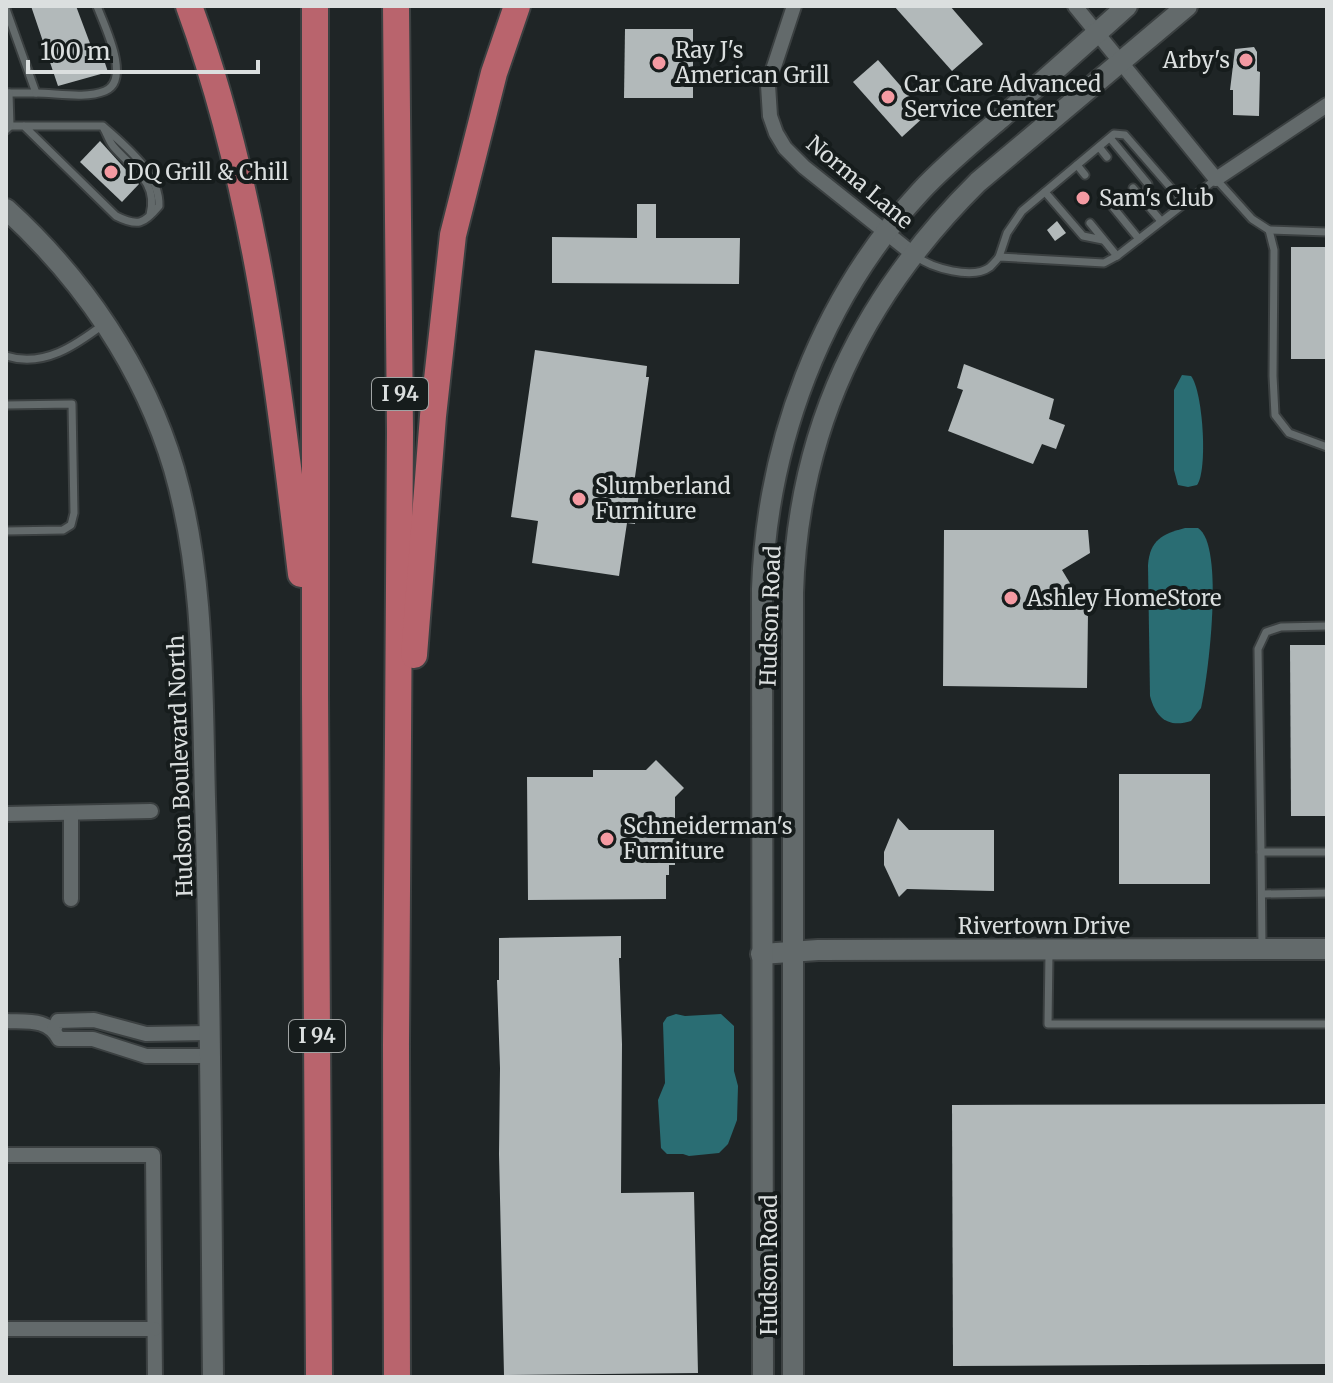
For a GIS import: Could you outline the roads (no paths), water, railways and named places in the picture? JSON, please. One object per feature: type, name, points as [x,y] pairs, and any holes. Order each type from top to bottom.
[{"type":"highway","points":[[189,6],[217,85],[249,215],[281,404],[315,694]]},
{"type":"highway","name":"I 94","points":[[315,6],[319,1377]]},
{"type":"highway","name":"I 94","points":[[396,6],[400,432],[397,1377]]},
{"type":"highway","points":[[397,781],[413,670],[433,416],[453,235],[494,73],[517,6]]},
{"type":"street","name":"Norma Lane","points":[[794,6],[768,85],[770,116],[776,133],[785,148],[804,167],[913,254]]},
{"type":"street","points":[[1075,6],[1216,179],[1327,105]]},
{"type":"street","name":"Hudson Road","points":[[763,1377],[760,742],[763,549],[783,438],[812,358],[850,288],[886,233],[920,192],[960,154],[1127,6]]},
{"type":"street","name":"Hudson Road","points":[[793,1377],[791,742],[794,555],[810,460],[841,370],[885,291],[946,214],[978,182],[1187,6]]},
{"type":"street","name":"Hudson Boulevard North","points":[[6,209],[37,238],[106,323],[131,366],[164,441],[191,541],[199,618],[209,936],[213,1377]]},
{"type":"street","points":[[6,814],[151,811]]},
{"type":"street","points":[[71,813],[71,899]]},
{"type":"street","name":"Rivertown Drive","points":[[761,954],[1327,949]]},
{"type":"street","points":[[54,1029],[58,1021],[94,1020],[146,1034],[209,1033]]},
{"type":"street","points":[[6,1021],[39,1022],[54,1029],[59,1039],[93,1039],[146,1056],[209,1056]]},
{"type":"street","points":[[6,1155],[153,1155],[155,1377]]},
{"type":"street","points":[[6,1329],[154,1329]]},
{"type":"lane","points":[[24,126],[116,216],[131,223],[145,221],[159,206],[157,189],[138,160],[103,126],[24,126],[8,128],[7,93],[88,93],[103,92],[112,87],[117,75],[117,62],[97,6]]},
{"type":"lane","points":[[6,9],[36,93]]},
{"type":"lane","points":[[913,254],[924,263],[949,271],[979,272],[989,268],[999,257],[1007,233],[1022,211],[1114,134],[1125,135],[1184,203]]},
{"type":"lane","points":[[1110,138],[1148,184],[1146,203]]},
{"type":"lane","points":[[1099,147],[1107,157]]},
{"type":"lane","points":[[1077,165],[1085,175]]},
{"type":"lane","points":[[999,257],[1104,263],[1216,179],[1252,219],[1269,230],[1327,232]]},
{"type":"lane","points":[[1055,183],[1064,193]]},
{"type":"lane","points":[[1133,188],[1161,221]]},
{"type":"lane","points":[[1045,192],[1083,236],[1103,240]]},
{"type":"lane","points":[[1112,206],[1139,239]]},
{"type":"lane","points":[[1090,223],[1117,256]]},
{"type":"lane","points":[[1269,230],[1274,250],[1275,415],[1289,433],[1327,447]]},
{"type":"lane","points":[[6,356],[30,360],[51,356],[72,348],[106,323]]},
{"type":"lane","points":[[6,405],[72,404],[74,513],[71,525],[63,530],[6,531]]},
{"type":"lane","points":[[1262,949],[1258,649],[1266,632],[1281,627],[1327,626]]},
{"type":"lane","points":[[760,742],[791,742]]},
{"type":"lane","points":[[1261,852],[1327,852]]},
{"type":"lane","points":[[1262,894],[1327,893]]},
{"type":"lane","points":[[1049,951],[1048,1024],[1327,1024]]},
{"type":"lane","points":[[93,1039],[94,1020]]},
{"type":"water","points":[[1182,375],[1191,376],[1195,384],[1203,430],[1200,477],[1197,485],[1188,487],[1178,485],[1174,470],[1174,390]]},
{"type":"water","points":[[1185,528],[1198,528],[1206,539],[1211,559],[1212,613],[1201,708],[1191,721],[1176,723],[1160,716],[1150,696],[1148,565],[1151,550],[1159,539]]},
{"type":"water","points":[[676,1014],[721,1014],[734,1026],[737,1120],[728,1144],[719,1153],[689,1156],[667,1154],[661,1148],[658,1100],[665,1083],[663,1023],[667,1017]]},
{"type":"place","name":"Arby's","points":[[1246,60]]},
{"type":"place","name":"Ray J's American Grill","points":[[659,63]]},
{"type":"place","name":"Car Care Advanced Service Center","points":[[888,97]]},
{"type":"place","name":"DQ Grill & Chill","points":[[111,172]]},
{"type":"place","name":"Sam's Club","points":[[1083,198]]},
{"type":"place","name":"Slumberland Furniture","points":[[579,499]]},
{"type":"place","name":"Ashley HomeStore","points":[[1011,598]]},
{"type":"place","name":"Schneiderman's Furniture","points":[[607,839]]}]
